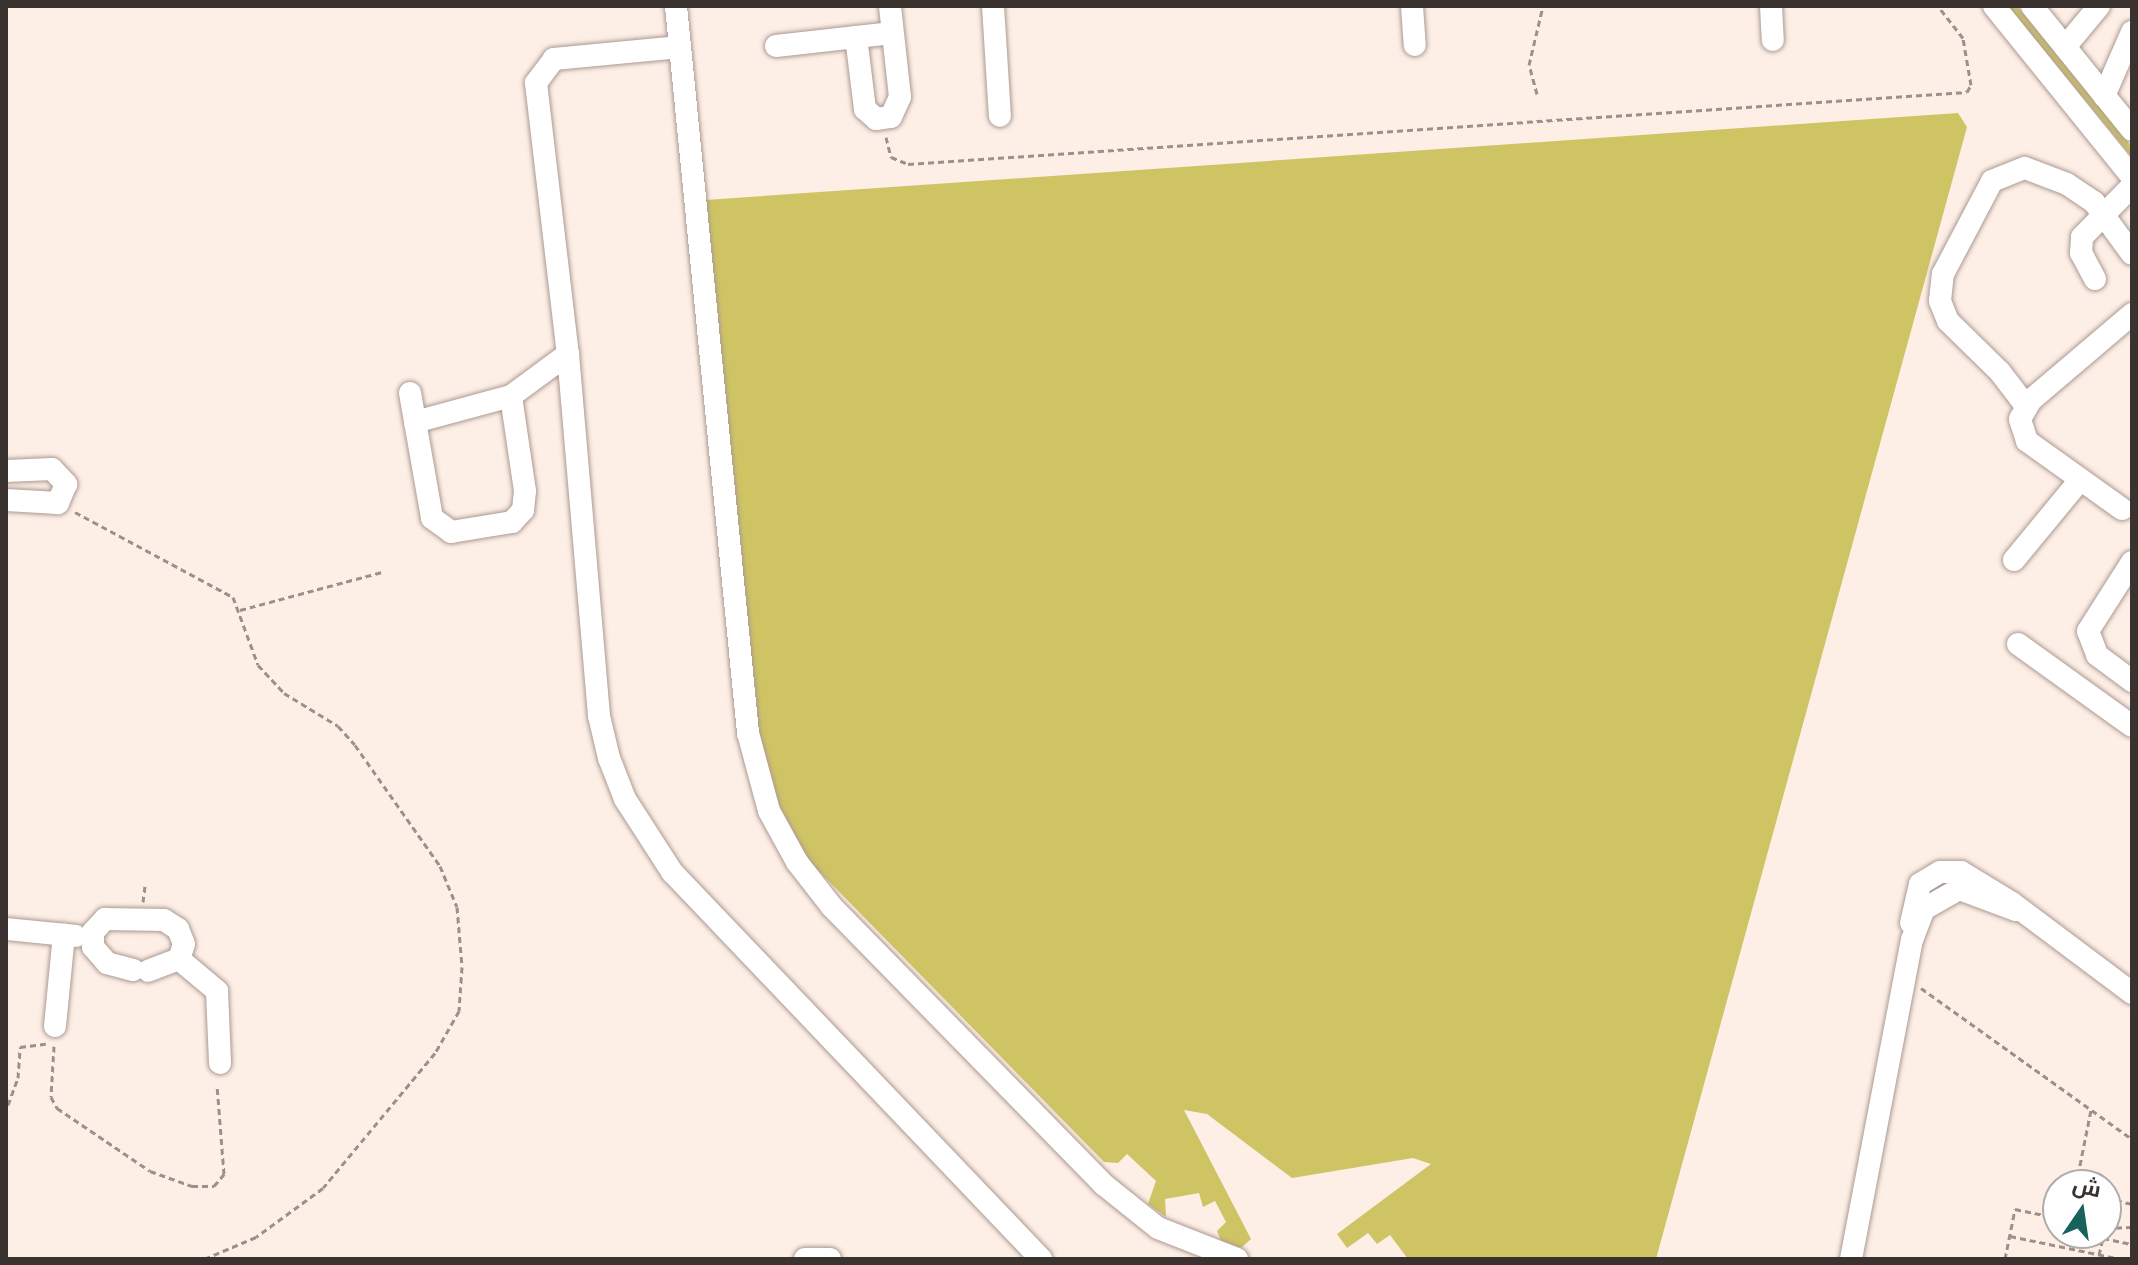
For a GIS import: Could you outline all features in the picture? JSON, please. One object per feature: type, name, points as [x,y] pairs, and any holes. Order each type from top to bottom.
[{"type":"street","points":[[676,6],[746,719],[769,811],[797,862],[832,907],[1103,1184],[1158,1228],[1237,1259]]},
{"type":"street","points":[[856,37],[865,109],[884,119],[900,105],[890,6]]},
{"type":"street","points":[[993,6],[1000,116]]},
{"type":"street","points":[[1412,6],[1415,45]]},
{"type":"street","points":[[1771,6],[1773,40]]},
{"type":"street","points":[[1994,6],[2132,177]]},
{"type":"street","points":[[2032,6],[2132,130]]},
{"type":"street","points":[[2065,47],[2099,6]]},
{"type":"street","points":[[2104,96],[2132,32]]},
{"type":"street","points":[[776,46],[892,33]]},
{"type":"street","points":[[680,47],[564,57],[539,73],[537,93],[568,354],[599,716],[625,799],[672,872],[1041,1259]]},
{"type":"street","points":[[2026,406],[1948,321],[1940,301],[1943,274],[1992,181],[2013,168],[2037,171],[2067,184],[2105,213],[2132,254]]},
{"type":"street","points":[[2095,279],[2080,245],[2105,213],[2132,186]]},
{"type":"street","points":[[2122,509],[2027,441],[2020,426],[2026,406],[2132,314]]},
{"type":"street","points":[[415,422],[511,396],[568,354]]},
{"type":"street","points":[[410,393],[435,524],[451,532],[504,524],[518,517],[525,503],[511,396]]},
{"type":"street","points":[[6,471],[52,469],[61,474],[66,484],[58,503],[6,500]]},
{"type":"street","points":[[2014,560],[2080,480]]},
{"type":"street","points":[[2132,562],[2090,622],[2088,640],[2102,660],[2132,681]]},
{"type":"street","points":[[2018,644],[2132,726]]},
{"type":"street","points":[[2081,689],[2102,660]]},
{"type":"street","points":[[1851,1259],[1912,940],[1929,904],[1952,891],[1974,891],[2016,910],[2132,993]]},
{"type":"street","points":[[92,937],[98,924],[113,916],[164,920],[182,936],[179,959]]},
{"type":"street","points":[[6,929],[92,937]]},
{"type":"street","points":[[55,1035],[64,934]]},
{"type":"street","points":[[92,937],[107,963],[141,970],[179,959]]},
{"type":"street","points":[[179,959],[217,991],[220,1063]]},
{"type":"street","points":[[805,1259],[830,1259]]},
{"type":"path","points":[[1537,94],[1529,65],[1543,6]]},
{"type":"path","points":[[886,135],[891,157],[908,164],[1967,92],[1971,85],[1963,38],[1938,6]]},
{"type":"path","points":[[58,503],[227,593],[240,610],[247,645],[258,665],[284,693],[347,735],[440,866],[457,907],[462,987],[459,1011],[435,1053],[343,1169],[280,1223],[204,1259]]},
{"type":"path","points":[[240,610],[382,572]]},
{"type":"path","points":[[1905,976],[2132,1139]]},
{"type":"path","points":[[8,1105],[18,1078],[20,1047],[55,1035],[51,1097],[57,1108],[150,1171],[192,1186],[214,1186],[224,1174],[217,1086]]},
{"type":"path","points":[[2079,1169],[2091,1110]]},
{"type":"path","points":[[2005,1259],[2015,1209],[2042,1215]]},
{"type":"path","points":[[2010,1236],[2042,1242]]},
{"type":"path","points":[[2075,1259],[2077,1249],[2121,1259]]},
{"type":"path","points":[[2088,1259],[2090,1252]]},
{"type":"shaded area","points":[[2008,6],[2017,6],[2132,147],[2132,157]]},
{"type":"shaded area","points":[[1958,113],[1967,127],[1656,1259],[1408,1259],[1390,1235],[1377,1244],[1368,1233],[1347,1248],[1337,1234],[1431,1164],[1413,1158],[1292,1178],[1207,1114],[1184,1110],[1251,1239],[1241,1248],[1221,1241],[1217,1231],[1226,1222],[1215,1201],[1203,1207],[1199,1193],[1165,1199],[1166,1217],[1148,1204],[1156,1181],[1127,1154],[1118,1163],[1104,1162],[809,861],[779,805],[760,746],[706,200]]}]
